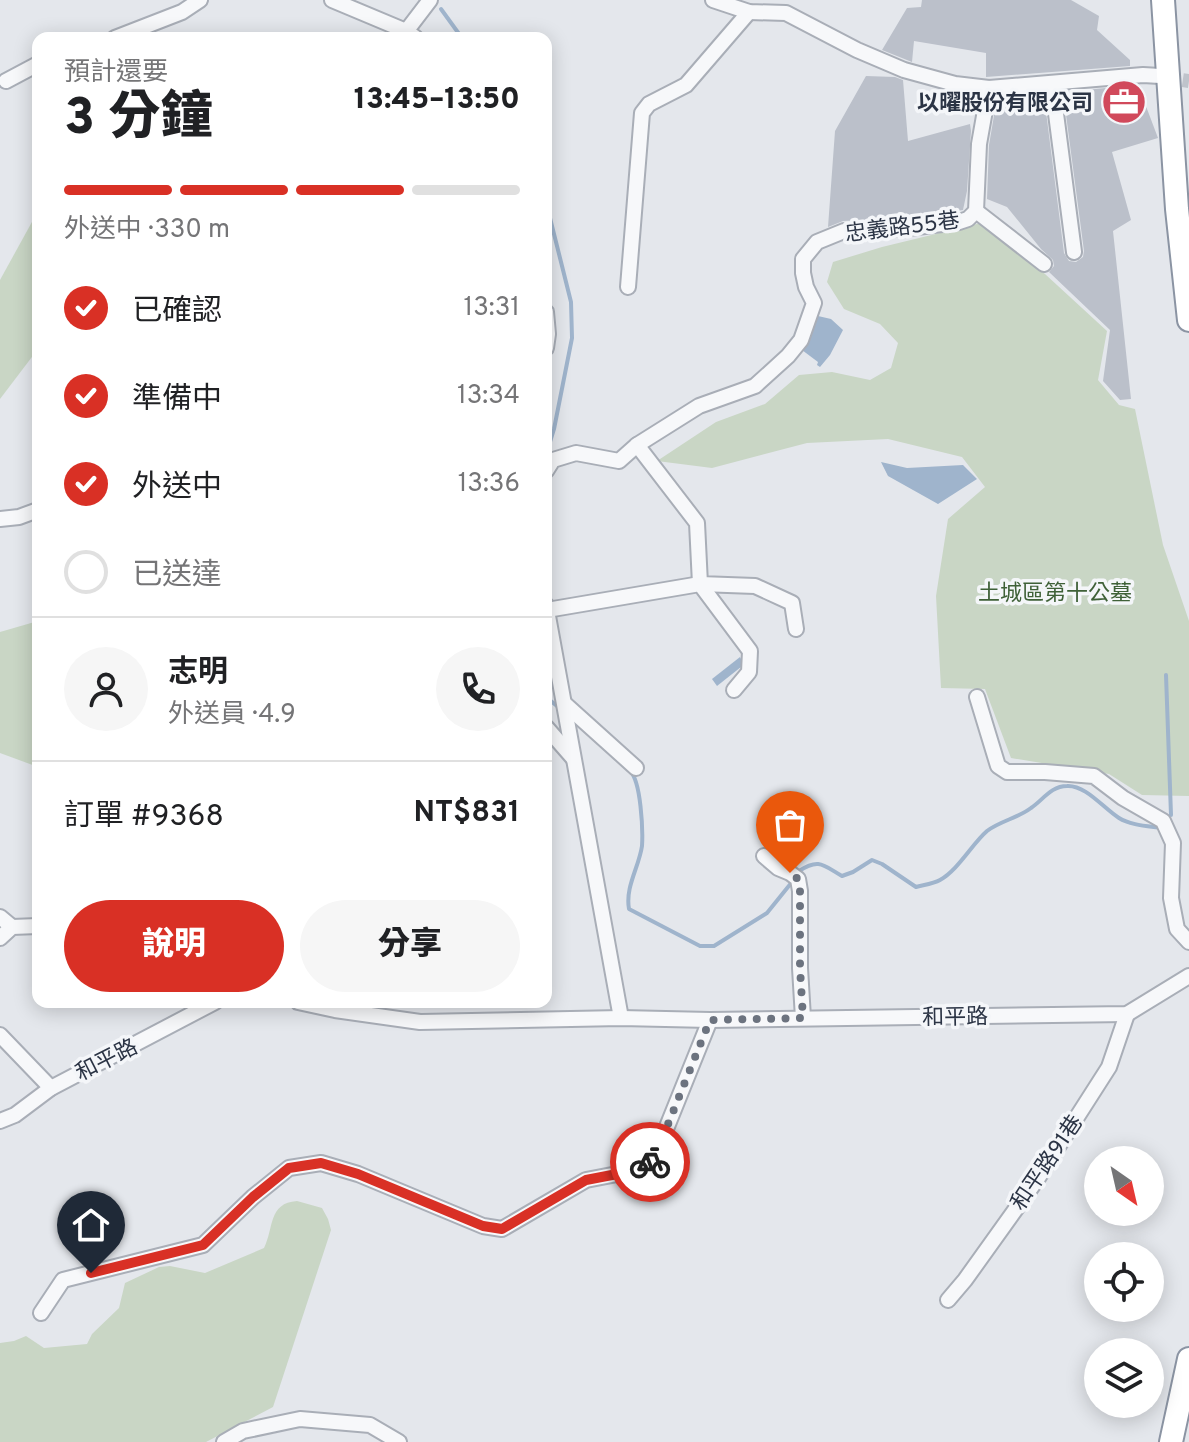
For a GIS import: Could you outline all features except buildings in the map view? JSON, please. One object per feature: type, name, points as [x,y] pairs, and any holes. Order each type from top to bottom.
[{"type":"highway","points":[[1163,0],[1177,209],[1189,320]]},
{"type":"highway","points":[[1171,1442],[1189,1359]]},
{"type":"street","points":[[130,32],[182,12],[200,0]]},
{"type":"street","points":[[332,0],[400,32]]},
{"type":"street","points":[[410,32],[430,0]]},
{"type":"street","points":[[713,0],[749,12],[786,13],[857,50],[904,70],[955,84],[989,88],[1160,76]]},
{"type":"street","points":[[628,287],[642,113],[649,104],[686,85],[749,12]]},
{"type":"street","points":[[6,81],[32,67]]},
{"type":"street","points":[[1052,83],[1074,252]]},
{"type":"street","name":"忠義路55巷","points":[[637,445],[699,406],[755,386],[788,356],[801,340],[813,310],[814,303],[803,273],[803,259],[817,242],[844,231],[959,222],[976,211],[979,144],[989,88]]},
{"type":"street","points":[[976,211],[1044,264]]},
{"type":"street","points":[[552,462],[576,453],[619,461],[637,445],[697,523],[700,584],[750,651],[749,672],[734,690]]},
{"type":"street","points":[[0,519],[32,512]]},
{"type":"street","points":[[552,607],[700,584],[755,586],[792,603],[796,629]]},
{"type":"street","points":[[552,637],[621,1018]]},
{"type":"street","points":[[977,697],[998,766],[1007,772],[1094,776],[1123,798],[1163,821],[1173,843],[1171,898],[1177,929],[1189,942]]},
{"type":"street","points":[[566,705],[636,768]]},
{"type":"street","points":[[552,734],[573,758]]},
{"type":"street","points":[[764,856],[798,879],[803,1018]]},
{"type":"street","points":[[0,917],[12,927]]},
{"type":"street","points":[[0,938],[12,927],[32,926]]},
{"type":"street","points":[[1127,1014],[1189,976]]},
{"type":"street","name":"和平路","points":[[0,1121],[15,1115],[51,1088],[204,1008]]},
{"type":"street","name":"和平路","points":[[343,1008],[383,1018],[420,1022],[1127,1014]]},
{"type":"street","name":"和平路91巷","points":[[948,1300],[1038,1178],[1109,1067],[1127,1014]]},
{"type":"street","points":[[41,1313],[63,1280],[203,1245],[253,1197],[289,1168],[321,1163],[358,1174],[483,1226],[502,1229],[586,1180],[638,1170],[654,1159],[710,1020]]},
{"type":"street","points":[[0,1035],[51,1088]]},
{"type":"street","points":[[224,1442],[243,1431],[300,1419],[370,1425],[399,1442]]},
{"type":"green space","points":[[32,222],[32,357],[0,399],[0,280]]},
{"type":"green space","name":"土城區第十公墓","points":[[981,223],[1045,274],[1107,331],[1098,380],[1119,405],[1135,409],[1163,545],[1189,621],[1189,796],[1142,795],[1109,774],[1011,758],[985,689],[941,688],[936,596],[948,519],[985,487],[962,457],[888,439],[807,443],[712,468],[657,461],[716,422],[765,404],[799,375],[832,372],[870,380],[891,368],[898,343],[880,324],[844,309],[827,282],[833,262]]},
{"type":"green space","points":[[32,623],[32,765],[0,753],[0,632]]},
{"type":"green space","points":[[297,1201],[322,1208],[331,1230],[273,1407],[206,1442],[0,1442],[0,1343],[26,1336],[44,1348],[87,1344],[92,1334],[119,1308],[125,1283],[159,1267],[170,1266],[205,1273],[264,1248],[276,1211]]},
{"type":"water","points":[[818,316],[831,319],[843,330],[820,367],[802,350]]},
{"type":"water","points":[[881,462],[907,468],[963,465],[977,479],[938,504],[888,476]]},
{"type":"water","points":[[740,657],[741,667],[717,686],[712,679]]},
{"type":"waterway","points":[[441,9],[458,32]]},
{"type":"waterway","points":[[552,226],[571,302],[572,338],[552,436]]},
{"type":"waterway","points":[[1166,675],[1171,815]]},
{"type":"waterway","points":[[552,702],[557,706]]},
{"type":"waterway","points":[[630,771],[639,795],[642,846],[629,893],[629,909],[700,946],[714,946],[767,913],[792,882]]},
{"type":"waterway","points":[[799,871],[816,864],[842,876],[872,860],[916,887],[934,882],[947,876],[987,831],[1026,811],[1052,791],[1067,786],[1088,793],[1123,820],[1161,828]]},
{"type":"tunnel","points":[[1162,77],[1189,81]]},
{"type":"way so far","points":[[650,1162],[675,1111],[710,1020],[803,1018],[800,891],[798,879],[790,873]]},
{"type":"place","name":"以曜股份有限公司","points":[[1124,102]]},
{"type":"route","points":[[91,1273],[203,1245],[253,1197],[289,1168],[321,1163],[358,1174],[483,1226],[502,1229],[586,1180],[638,1170],[650,1162]]}]
